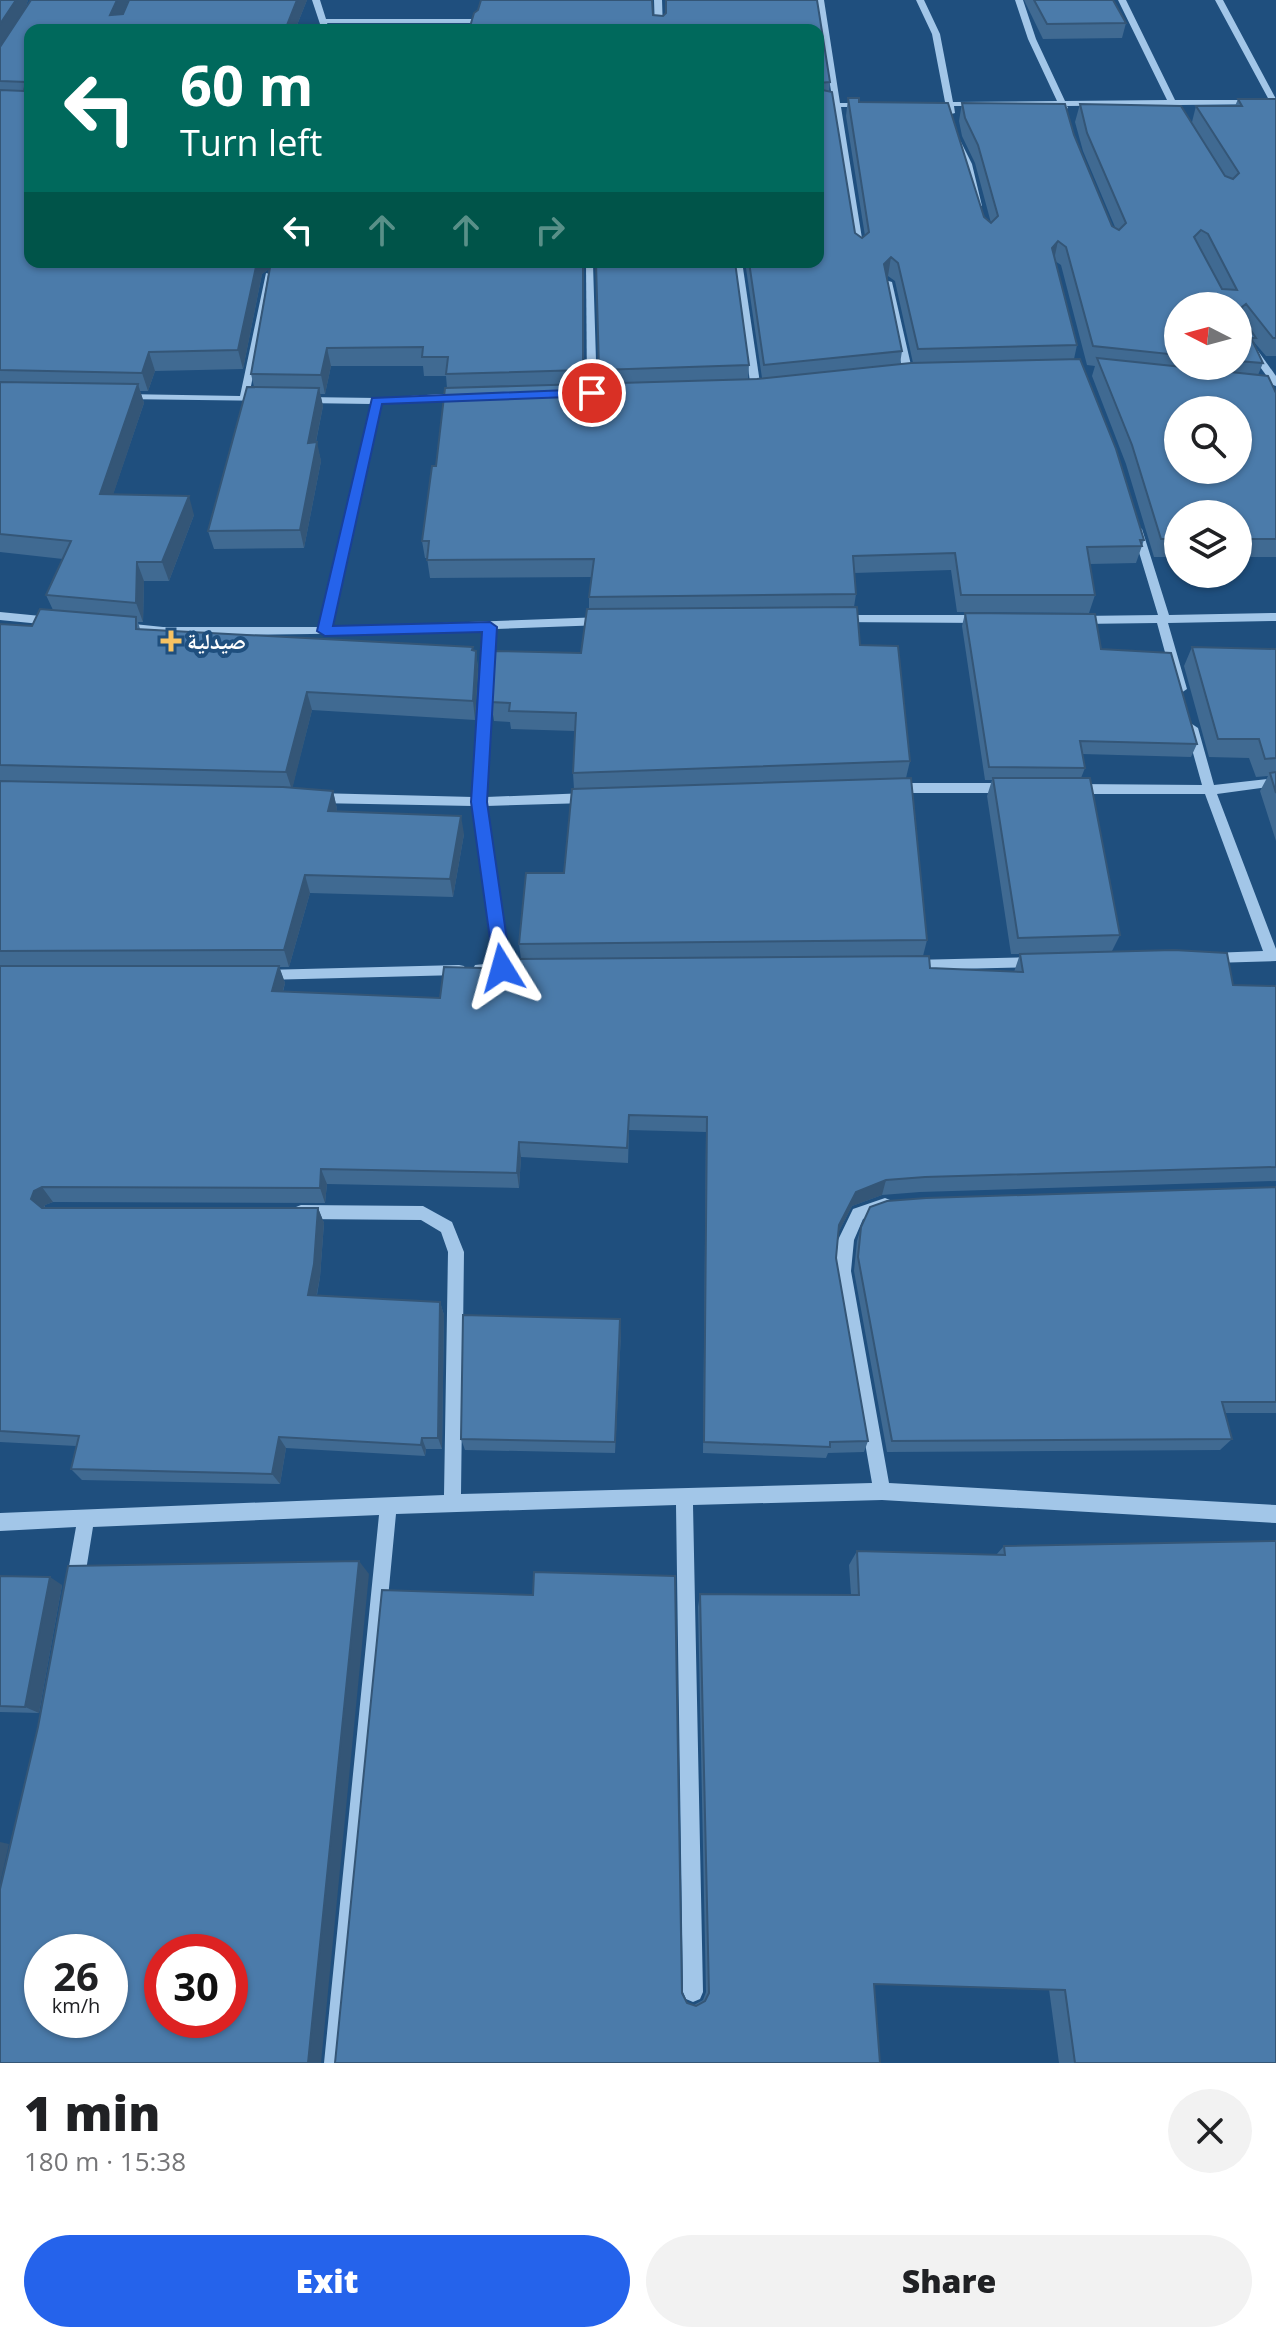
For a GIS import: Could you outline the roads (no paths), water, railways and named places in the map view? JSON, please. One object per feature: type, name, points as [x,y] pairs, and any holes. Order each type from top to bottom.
[{"type":"street","points":[[316,0],[324,24]]},
{"type":"street","points":[[658,0],[659,24]]},
{"type":"street","points":[[820,0],[824,24]]},
{"type":"street","points":[[920,0],[936,34],[951,104],[951,121]]},
{"type":"street","points":[[1019,0],[1032,39],[1066,115]]},
{"type":"street","points":[[1122,0],[1179,115]]},
{"type":"street","points":[[922,104],[1275,103],[1219,0]]},
{"type":"street","points":[[474,24],[479,10]]},
{"type":"street","points":[[323,21],[406,24]]},
{"type":"street","points":[[444,24],[475,21]]},
{"type":"street","points":[[824,25],[860,251]]},
{"type":"street","points":[[824,105],[880,105]]},
{"type":"street","points":[[955,137],[968,164],[983,221]]},
{"type":"street","points":[[589,268],[592,393]]},
{"type":"street","points":[[739,268],[756,390]]},
{"type":"street","points":[[244,399],[269,275]]},
{"type":"street","points":[[888,282],[908,374]]},
{"type":"street","points":[[1252,349],[1276,383]]},
{"type":"street","points":[[893,376],[924,374]]},
{"type":"street","points":[[741,390],[772,388]]},
{"type":"street","points":[[1262,389],[1276,390]]},
{"type":"street","points":[[576,394],[607,393]]},
{"type":"street","points":[[289,400],[377,401],[464,396]]},
{"type":"street","points":[[107,397],[274,400]]},
{"type":"street","points":[[325,631],[377,401]]},
{"type":"street","points":[[1135,522],[1186,705]]},
{"type":"street","points":[[0,616],[59,622]]},
{"type":"street","points":[[1066,620],[1276,617]]},
{"type":"street","points":[[827,619],[1002,619]]},
{"type":"street","points":[[104,625],[163,631],[325,631],[623,620]]},
{"type":"street","points":[[490,627],[479,802],[502,968]]},
{"type":"street","points":[[1189,719],[1209,790],[1274,956],[1193,958]]},
{"type":"street","points":[[1056,789],[1209,790],[1276,782]]},
{"type":"street","points":[[887,788],[1025,788]]},
{"type":"street","points":[[303,798],[479,802],[604,797]]},
{"type":"street","points":[[892,965],[1050,962]]},
{"type":"street","points":[[245,975],[550,968]]},
{"type":"street","points":[[882,1491],[843,1271],[846,1240],[858,1214],[882,1205],[907,1203]]},
{"type":"street","points":[[282,1212],[423,1213],[447,1227],[456,1252],[452,1503]]},
{"type":"street","points":[[0,1522],[452,1503],[882,1491],[1276,1514]]},
{"type":"street","points":[[684,1496],[693,1992]]},
{"type":"street","points":[[334,2063],[388,1507]]},
{"type":"street","points":[[72,1596],[86,1518]]},
{"type":"place","name":"صيدلية","points":[[171,641]]}]
